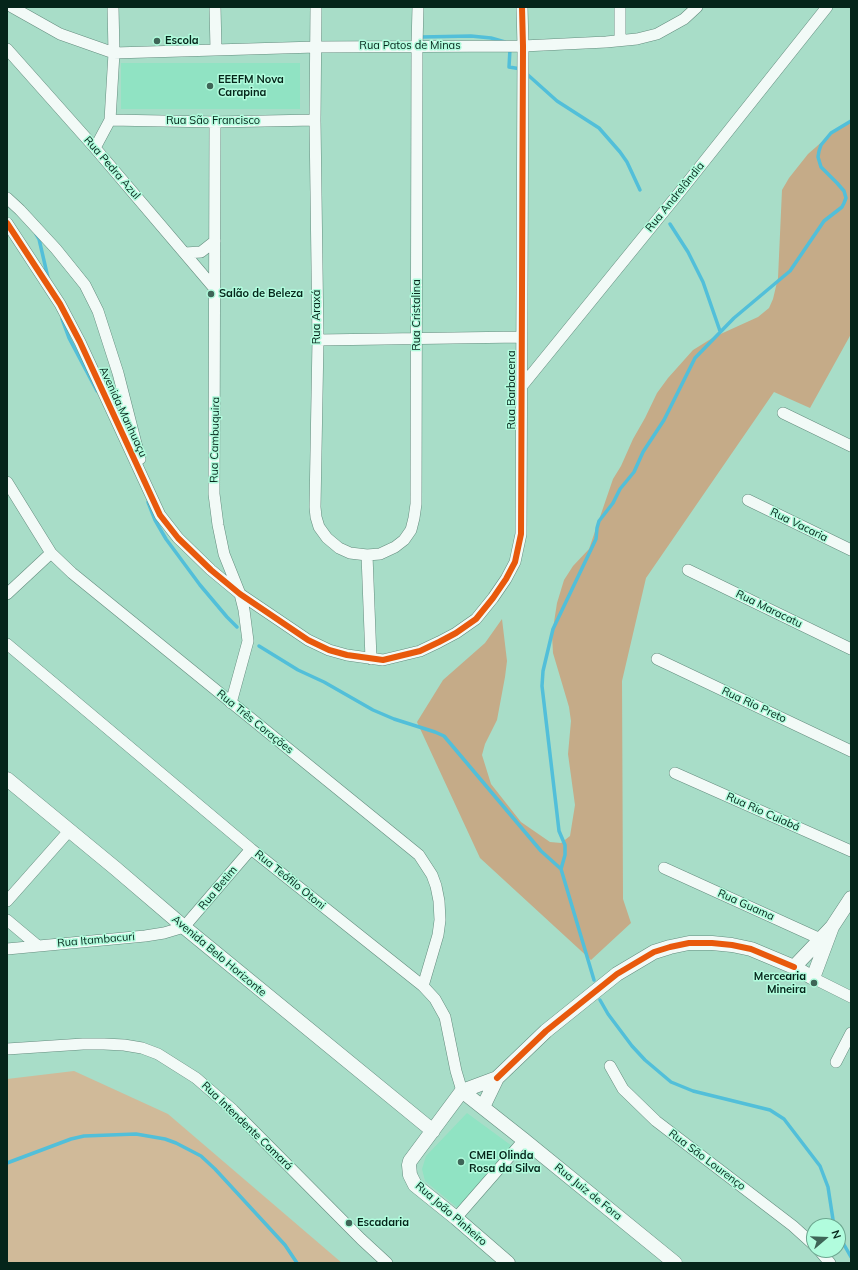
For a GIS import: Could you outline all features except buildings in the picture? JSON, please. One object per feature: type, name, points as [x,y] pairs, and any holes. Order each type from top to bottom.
[{"type":"street","points":[[12,7],[60,34],[114,54]]},
{"type":"street","points":[[95,148],[110,120],[114,54],[113,7]]},
{"type":"street","points":[[215,7],[216,50]]},
{"type":"street","name":"Rua Araxá","points":[[316,7],[315,120],[318,340],[314,507],[319,527],[326,538],[339,548],[350,553],[368,555]]},
{"type":"street","name":"Rua Cristalina","points":[[368,555],[380,554],[396,548],[404,540],[411,530],[414,518],[417,489],[418,7]]},
{"type":"street","name":"Rua Barbacena","points":[[371,659],[383,660],[420,650],[456,634],[476,619],[493,598],[509,573],[519,550],[522,529],[522,7]]},
{"type":"street","points":[[620,7],[620,40]]},
{"type":"street","name":"Rua Patos de Minas","points":[[114,54],[316,47],[523,46],[637,39],[657,34],[684,19],[697,7]]},
{"type":"street","name":"Rua Andrelândia","points":[[522,386],[827,7]]},
{"type":"street","name":"Rua Pedra Azul","points":[[7,49],[95,148],[215,289]]},
{"type":"street","name":"Rua São Francisco","points":[[110,120],[215,122],[315,120]]},
{"type":"street","name":"Rua Cambuquira","points":[[215,122],[214,494],[224,554],[240,594]]},
{"type":"street","name":"Avenida Manhuaçu","points":[[7,198],[65,259],[85,285],[98,310],[118,373],[146,483]]},
{"type":"street","name":"Avenida Manhuaçu","points":[[7,223],[60,304],[80,342],[160,515],[178,538],[211,570],[240,594]]},
{"type":"street","points":[[185,253],[201,252],[215,241]]},
{"type":"street","points":[[318,340],[522,337]]},
{"type":"street","points":[[783,413],[851,446]]},
{"type":"street","name":"Rua Três Corações","points":[[7,482],[51,553],[72,573],[419,855],[426,864],[436,886],[439,901],[440,920],[438,935],[423,986]]},
{"type":"street","name":"Rua Vacaria","points":[[748,500],[851,550]]},
{"type":"street","points":[[7,594],[51,553]]},
{"type":"street","points":[[240,594],[308,640],[329,650],[371,659],[368,555]]},
{"type":"street","name":"Rua Maracatu","points":[[688,570],[851,649]]},
{"type":"street","points":[[231,703],[248,641],[244,610],[240,594]]},
{"type":"street","name":"Rua Teófilo Otoni","points":[[7,644],[251,848],[423,986],[435,998],[445,1017],[456,1072],[462,1091]]},
{"type":"street","name":"Rua Rio Preto","points":[[656,659],[851,751]]},
{"type":"street","name":"Rua Rio Cuiabá","points":[[675,773],[851,851]]},
{"type":"street","name":"Avenida Belo Horizonte","points":[[7,779],[433,1132]]},
{"type":"street","points":[[7,900],[69,831]]},
{"type":"street","name":"Rua Betim","points":[[184,927],[251,848]]},
{"type":"street","name":"Rua Guama","points":[[664,868],[823,940]]},
{"type":"street","points":[[794,968],[823,940],[851,899]]},
{"type":"street","points":[[7,920],[38,946]]},
{"type":"street","name":"Rua Itambacuri","points":[[7,949],[145,936],[164,933],[184,927]]},
{"type":"street","points":[[813,978],[823,940]]},
{"type":"street","points":[[448,1110],[465,1104],[483,1107],[497,1078],[546,1031],[617,974],[654,952],[670,947],[689,943],[712,943],[751,949],[794,968],[851,997]]},
{"type":"street","points":[[836,1062],[851,1033]]},
{"type":"street","name":"Rua Intendente Camará","points":[[7,1049],[104,1044],[142,1048],[158,1054],[196,1078],[233,1110],[361,1239],[387,1263]]},
{"type":"street","name":"Rua São Lourenço","points":[[610,1066],[623,1089],[656,1121],[793,1226],[806,1238]]},
{"type":"street","points":[[433,1132],[462,1091],[497,1078]]},
{"type":"street","name":"Rua Juiz de Fora","points":[[462,1091],[675,1263]]},
{"type":"street","name":"Rua João Pinheiro","points":[[433,1132],[412,1158],[409,1165],[412,1180],[415,1185],[508,1263]]},
{"type":"street","points":[[456,1218],[524,1140]]},
{"type":"shaded area","name":"EEEFM Nova Carapina","points":[[121,63],[300,63],[300,109],[121,109]]},
{"type":"shaded area","points":[[851,120],[851,334],[810,408],[774,392],[646,578],[622,681],[623,899],[631,923],[591,960],[480,858],[417,722],[443,680],[485,643],[502,619],[507,661],[505,677],[497,720],[485,744],[482,755],[491,784],[521,822],[550,842],[561,843],[570,836],[575,805],[568,754],[571,721],[569,707],[553,653],[552,635],[557,603],[564,580],[573,566],[589,549],[613,479],[621,466],[657,393],[668,378],[693,350],[714,337],[758,317],[769,308],[773,299],[778,278],[782,190],[789,178],[808,154]]},
{"type":"shaded area","points":[[74,1071],[168,1114],[342,1263],[7,1263],[7,1079]]},
{"type":"shaded area","name":"CMEI Olinda Rosa da Silva","points":[[467,1113],[512,1146],[459,1209],[425,1181],[422,1169],[426,1156]]},
{"type":"waterway","points":[[421,37],[471,36],[491,38],[505,42]]},
{"type":"waterway","points":[[510,49],[509,67],[521,69]]},
{"type":"waterway","points":[[528,75],[557,101],[599,128],[627,162],[640,190]]},
{"type":"waterway","points":[[594,980],[561,869],[565,855],[565,845],[559,831],[542,686],[543,671],[553,629],[596,539],[599,521],[613,503],[620,489],[634,472],[643,452],[664,420],[695,358],[734,318],[790,271],[824,221],[842,207],[846,198],[844,191],[821,167],[818,157],[821,145],[831,133],[851,121]]},
{"type":"waterway","points":[[670,224],[688,252],[703,282],[720,331]]},
{"type":"waterway","points":[[36,234],[39,239],[48,278]]},
{"type":"waterway","points":[[62,319],[69,338],[97,391]]},
{"type":"waterway","points":[[148,502],[155,520],[166,539],[200,585],[237,627]]},
{"type":"waterway","points":[[259,646],[298,670],[324,682],[373,710],[394,719],[444,736],[541,851],[561,869]]},
{"type":"waterway","points":[[600,1000],[608,1014],[632,1046],[645,1060],[671,1082],[693,1091],[770,1110],[784,1119],[820,1166],[828,1187],[833,1218]]},
{"type":"waterway","points":[[7,1163],[71,1139],[84,1136],[136,1134],[165,1139],[201,1156],[215,1169],[285,1245],[297,1263]]},
{"type":"waterway","points":[[846,1248],[851,1257]]},
{"type":"cycle path","points":[[7,223],[60,304],[80,342],[160,515],[178,538],[211,570],[240,594],[308,640],[329,650],[347,655],[383,660],[420,651],[456,633],[476,619],[506,579],[515,562],[521,534],[522,7]]},
{"type":"cycle path","points":[[497,1078],[546,1031],[617,974],[654,952],[689,943],[732,945],[751,949],[794,967]]},
{"type":"place","name":"Escola","points":[[157,41]]},
{"type":"place","name":"EEEFM Nova Carapina","points":[[210,86]]},
{"type":"place","name":"Salão de Beleza","points":[[211,294]]},
{"type":"place","name":"Mercearia Mineira","points":[[814,983]]},
{"type":"place","name":"CMEI Olinda Rosa da Silva","points":[[461,1162]]},
{"type":"place","name":"Escadaria","points":[[349,1223]]}]
